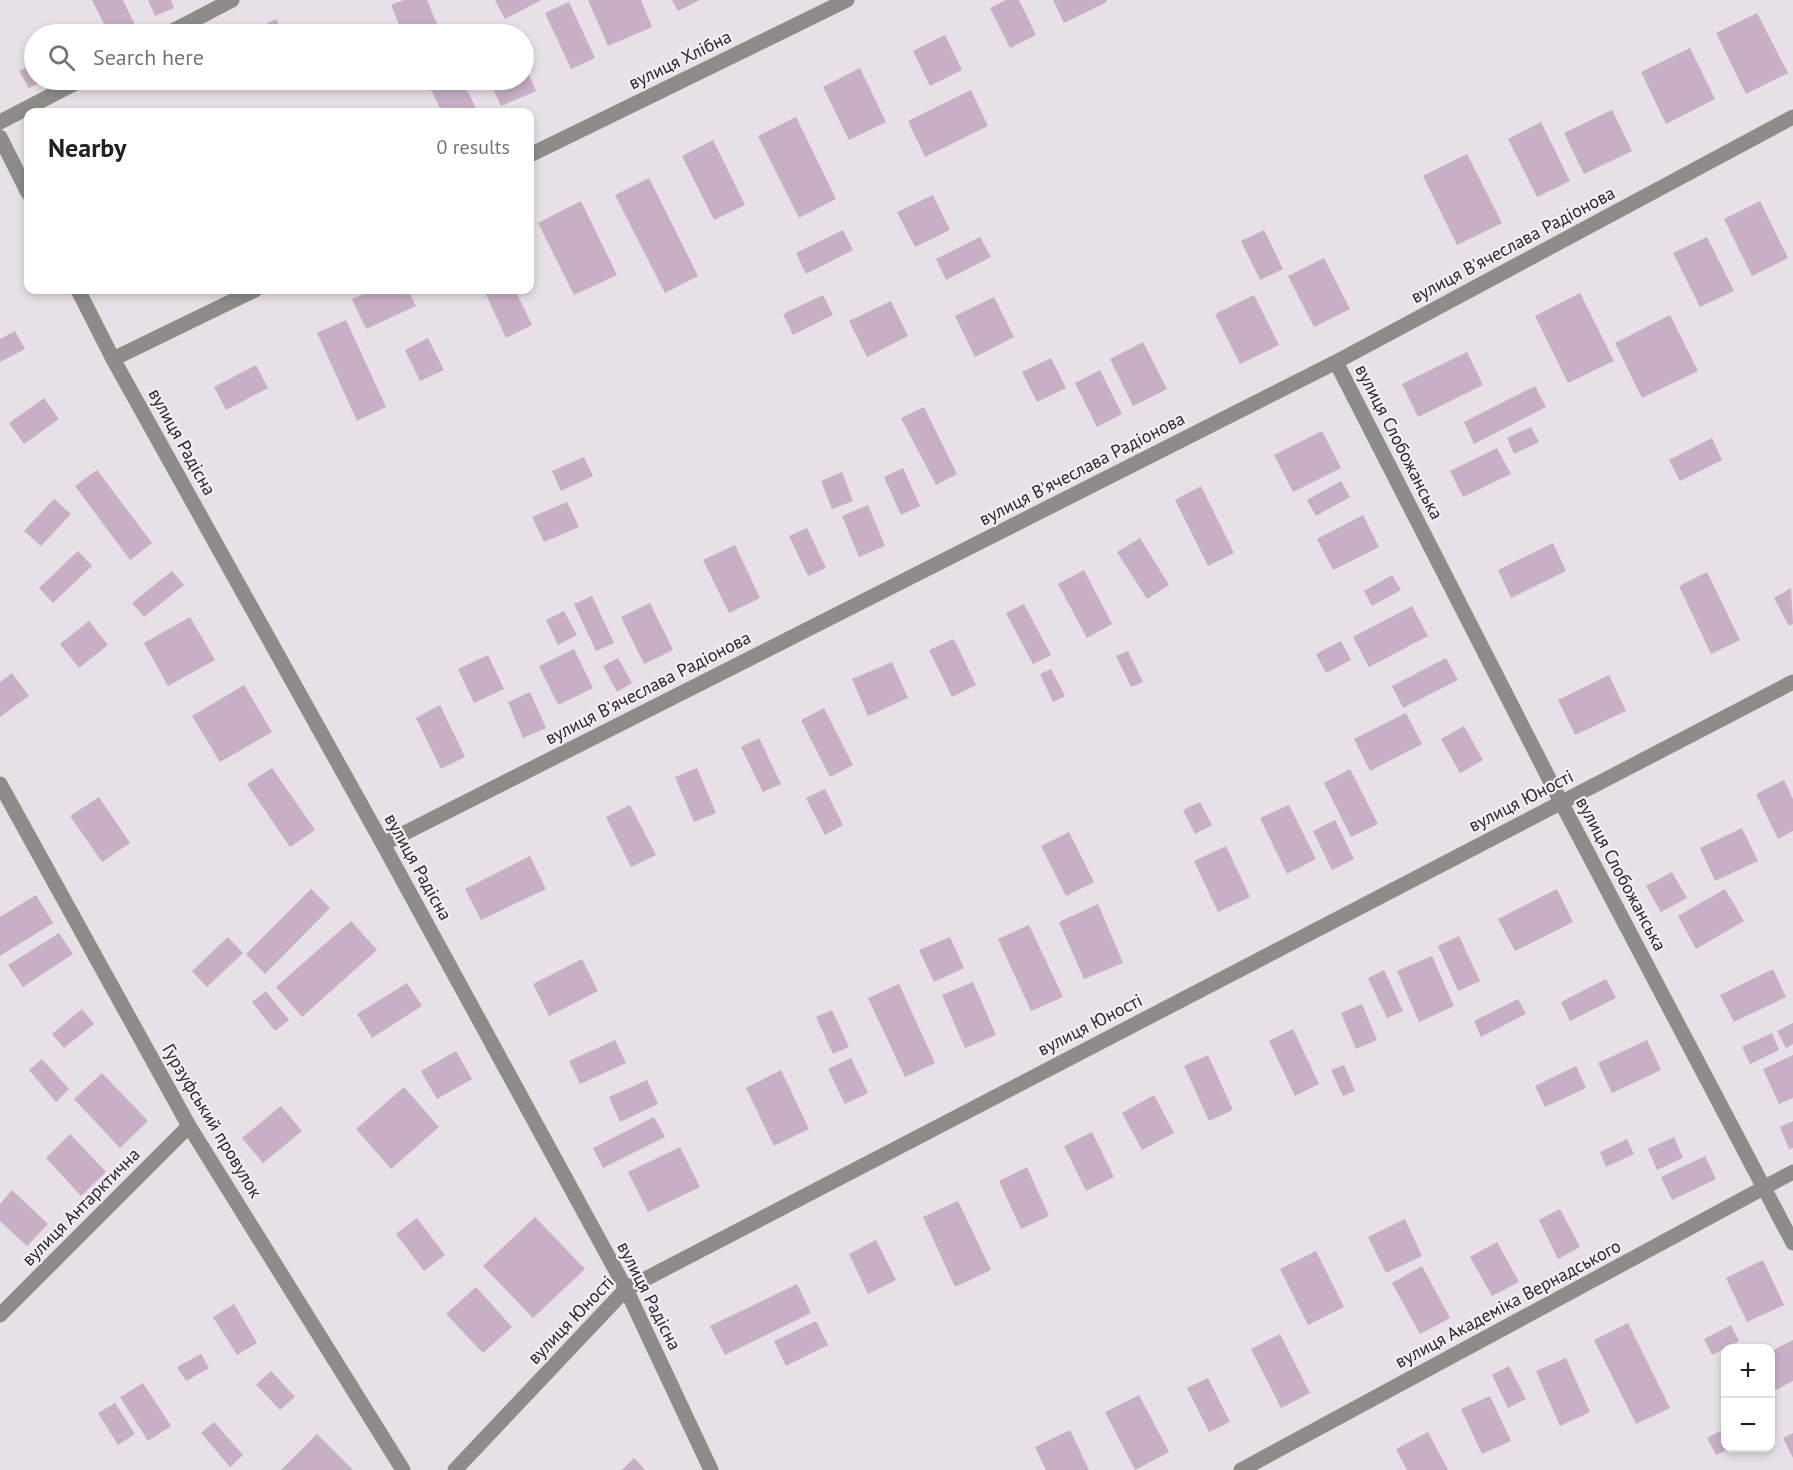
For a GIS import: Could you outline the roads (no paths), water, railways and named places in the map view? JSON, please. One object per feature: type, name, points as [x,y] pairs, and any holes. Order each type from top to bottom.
[{"type":"street","points":[[186,24],[232,0]]},
{"type":"street","name":"вулиця Хлібна","points":[[534,153],[847,0]]},
{"type":"street","points":[[27,108],[62,90]]},
{"type":"street","points":[[0,122],[24,110]]},
{"type":"street","name":"вулиця В'ячеслава Радіонова","points":[[383,844],[1336,362],[1793,117]]},
{"type":"street","points":[[0,137],[24,185]]},
{"type":"street","name":"вулиця Радісна","points":[[80,294],[113,359],[383,844],[626,1289],[711,1470]]},
{"type":"street","points":[[113,359],[247,294]]},
{"type":"street","name":"вулиця Слобожанська","points":[[1336,362],[1561,802],[1793,1243]]},
{"type":"street","name":"вулиця Юності","points":[[455,1470],[626,1289],[1793,682]]},
{"type":"street","name":"Гурзуфський провулок","points":[[0,784],[189,1126],[403,1470]]},
{"type":"street","name":"вулиця Антарктична","points":[[0,1315],[189,1126]]},
{"type":"street","name":"вулиця Академіка Вернадського","points":[[1241,1470],[1793,1172]]}]
